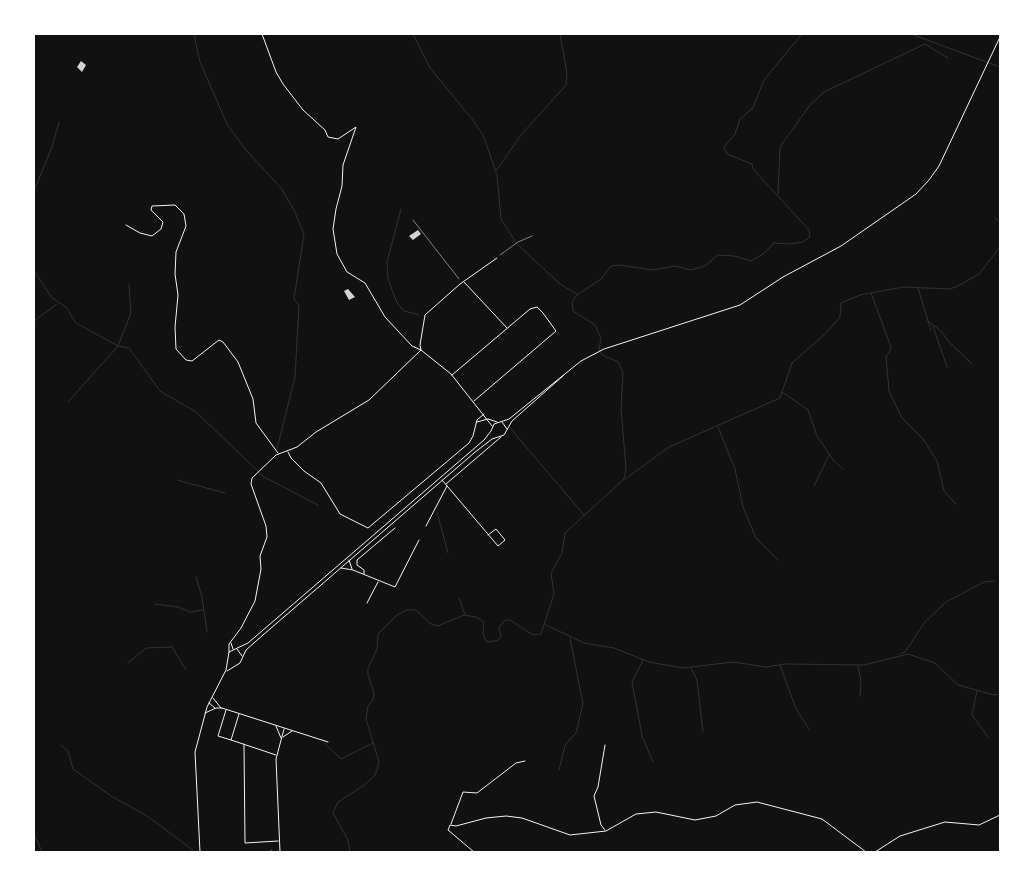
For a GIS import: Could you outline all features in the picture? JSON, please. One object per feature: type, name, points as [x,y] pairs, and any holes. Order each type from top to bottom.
[{"type":"street","points":[[262,34],[279,78],[303,110],[328,137],[336,140],[354,127],[356,129],[343,164],[342,186],[334,219],[334,242],[341,264],[347,272],[365,283],[380,312],[411,345],[421,350],[452,375],[488,419],[496,437]]},
{"type":"street","points":[[476,422],[488,419],[501,422],[511,417],[570,369],[594,354],[740,305],[783,277],[842,246],[916,194],[937,170],[1000,36]]},
{"type":"street","points":[[126,225],[140,233],[152,236],[162,229],[163,222],[151,210],[152,206],[175,205],[184,214],[186,226],[176,252],[175,274],[178,295],[175,327],[176,348],[186,360],[192,361],[219,340],[223,342],[238,362],[253,399],[256,423],[278,454]]},
{"type":"street","points":[[225,674],[230,642],[241,628],[256,601],[261,570],[260,555],[267,536],[250,482],[261,468],[278,454],[288,451],[369,400],[421,350],[424,315],[463,282],[497,258]]},
{"type":"street","points":[[463,282],[472,288],[507,328]]},
{"type":"street","points":[[452,375],[530,309],[538,307],[545,315],[556,332],[474,402]]},
{"type":"street","points":[[426,526],[447,485],[505,434],[512,421],[570,369]]},
{"type":"street","points":[[288,451],[291,459],[320,482],[339,513],[368,528],[469,443],[474,436],[480,409]]},
{"type":"street","points":[[479,417],[484,414]]},
{"type":"street","points":[[482,420],[484,414]]},
{"type":"street","points":[[492,426],[497,422]]},
{"type":"street","points":[[501,422],[507,429]]},
{"type":"street","points":[[228,652],[248,644],[492,431]]},
{"type":"street","points":[[200,852],[195,757],[205,714],[212,696],[225,674],[240,663],[246,650],[349,560],[442,480],[496,437],[500,437]]},
{"type":"street","points":[[442,480],[447,485],[488,535],[498,546],[505,540],[496,529],[488,535]]},
{"type":"street","points":[[364,574],[364,570],[358,566],[357,560],[395,528]]},
{"type":"street","points":[[340,568],[353,570],[395,587],[419,540]]},
{"type":"street","points":[[349,560],[353,570]]},
{"type":"street","points":[[367,603],[378,581]]},
{"type":"street","points":[[230,642],[233,649]]},
{"type":"street","points":[[236,649],[242,657]]},
{"type":"street","points":[[228,660],[235,665]]},
{"type":"street","points":[[212,696],[226,710],[328,742]]},
{"type":"street","points":[[209,703],[216,708]]},
{"type":"street","points":[[205,714],[216,708],[222,708]]},
{"type":"street","points":[[226,710],[218,736],[277,755]]},
{"type":"street","points":[[231,740],[239,714]]},
{"type":"street","points":[[276,726],[281,739]]},
{"type":"street","points":[[280,852],[278,841],[277,755],[284,729]]},
{"type":"street","points":[[281,739],[285,734],[293,731]]},
{"type":"street","points":[[244,744],[245,843],[278,841]]},
{"type":"street","points":[[605,745],[598,788],[594,796],[600,825],[606,831]]},
{"type":"street","points":[[474,852],[448,830],[463,792],[477,793],[516,763],[525,761]]},
{"type":"street","points":[[450,825],[456,826],[486,818],[506,816],[522,818],[570,835],[606,831],[636,814],[656,812],[695,820],[716,816],[735,805],[757,802],[822,819],[866,852]]},
{"type":"street","points":[[875,852],[900,836],[945,822],[979,825],[1000,815]]},
{"type":"path","points":[[413,220],[463,282]]},
{"type":"path","points":[[497,258],[518,242],[532,236]]},
{"type":"building","points":[[81,61],[86,65],[82,72],[77,67]]},
{"type":"building","points":[[418,230],[421,234],[413,240],[409,236]]},
{"type":"building","points":[[348,289],[355,297],[349,300],[344,291]]},
{"type":"waterway","points":[[194,34],[200,62],[227,124],[245,149],[281,188],[294,210],[304,234],[294,299],[299,305],[295,377],[277,449]]},
{"type":"waterway","points":[[413,34],[430,68],[483,135],[497,175],[501,219],[517,244],[560,284],[577,294]]},
{"type":"waterway","points":[[496,171],[521,135],[566,85],[567,73],[560,34]]},
{"type":"waterway","points":[[350,852],[348,840],[333,813],[338,802],[363,786],[375,775],[377,770],[379,762],[366,719],[368,706],[373,700],[374,693],[368,675],[368,668],[377,649],[378,634],[397,615],[407,610],[416,610],[431,624],[438,626],[464,615],[476,617],[484,622],[483,633],[486,641],[490,642],[501,637],[499,627],[505,620],[510,620],[533,635],[541,634],[554,594],[551,573],[562,553],[565,533],[624,479],[626,469],[621,409],[623,372],[618,362],[602,355],[599,349],[601,338],[595,325],[573,311],[572,302],[576,296],[601,279],[611,266],[619,265],[652,270],[675,266],[691,270],[705,266],[718,255],[734,256],[751,261],[763,254],[774,243],[789,244],[803,242],[810,237],[809,230],[753,169],[752,164],[727,154],[724,147],[735,134],[740,119],[753,108],[764,80],[802,34]]},
{"type":"waterway","points":[[911,34],[1000,67]]},
{"type":"waterway","points":[[778,194],[780,147],[810,105],[824,92],[925,44],[948,58]]},
{"type":"waterway","points":[[34,191],[52,147],[59,122]]},
{"type":"waterway","points":[[401,209],[387,262],[388,279],[397,303],[404,311],[419,315]]},
{"type":"waterway","points":[[995,218],[1000,222]]},
{"type":"waterway","points":[[625,479],[669,447],[780,398],[792,363],[824,335],[840,317],[841,303],[860,295],[903,287],[950,289],[979,274],[1000,247]]},
{"type":"waterway","points":[[34,271],[52,298],[66,307],[76,323],[118,346],[129,348],[160,391],[196,412],[264,477],[318,505]]},
{"type":"waterway","points":[[68,402],[118,346],[131,313],[129,284]]},
{"type":"waterway","points":[[918,288],[931,331]]},
{"type":"waterway","points":[[871,293],[891,347],[886,356],[889,391],[902,418],[923,439],[937,461],[944,491],[956,504]]},
{"type":"waterway","points":[[34,321],[57,304]]},
{"type":"waterway","points":[[928,321],[941,331],[949,342],[972,364]]},
{"type":"waterway","points":[[933,326],[947,367]]},
{"type":"waterway","points":[[782,392],[808,410],[817,436],[833,460],[843,469]]},
{"type":"waterway","points":[[718,427],[735,469],[743,507],[756,538],[778,560]]},
{"type":"waterway","points":[[510,428],[584,515]]},
{"type":"waterway","points":[[814,486],[829,455]]},
{"type":"waterway","points":[[177,480],[225,493]]},
{"type":"waterway","points":[[437,512],[448,553]]},
{"type":"waterway","points":[[196,577],[202,597],[207,632]]},
{"type":"waterway","points":[[900,654],[905,652],[925,622],[946,602],[984,582],[995,581]]},
{"type":"waterway","points":[[459,598],[465,615]]},
{"type":"waterway","points":[[155,604],[178,607],[190,612],[203,610]]},
{"type":"waterway","points":[[546,625],[584,643],[614,648],[649,662],[683,668],[733,662],[766,667],[785,664],[864,665],[908,654],[935,663],[958,685],[994,695],[1000,694]]},
{"type":"waterway","points":[[559,770],[565,745],[576,733],[583,704],[570,638]]},
{"type":"waterway","points":[[128,663],[146,648],[172,647],[186,670]]},
{"type":"waterway","points":[[643,660],[632,682],[642,736],[653,762]]},
{"type":"waterway","points":[[780,665],[796,709],[809,729]]},
{"type":"waterway","points":[[858,666],[861,681],[860,696]]},
{"type":"waterway","points":[[691,668],[697,680],[703,732]]},
{"type":"waterway","points":[[977,691],[972,715],[988,737]]},
{"type":"waterway","points":[[324,743],[341,759],[373,743]]},
{"type":"waterway","points":[[61,745],[68,751],[73,769],[111,796],[147,816],[193,852]]},
{"type":"waterway","points":[[34,833],[42,852]]}]
